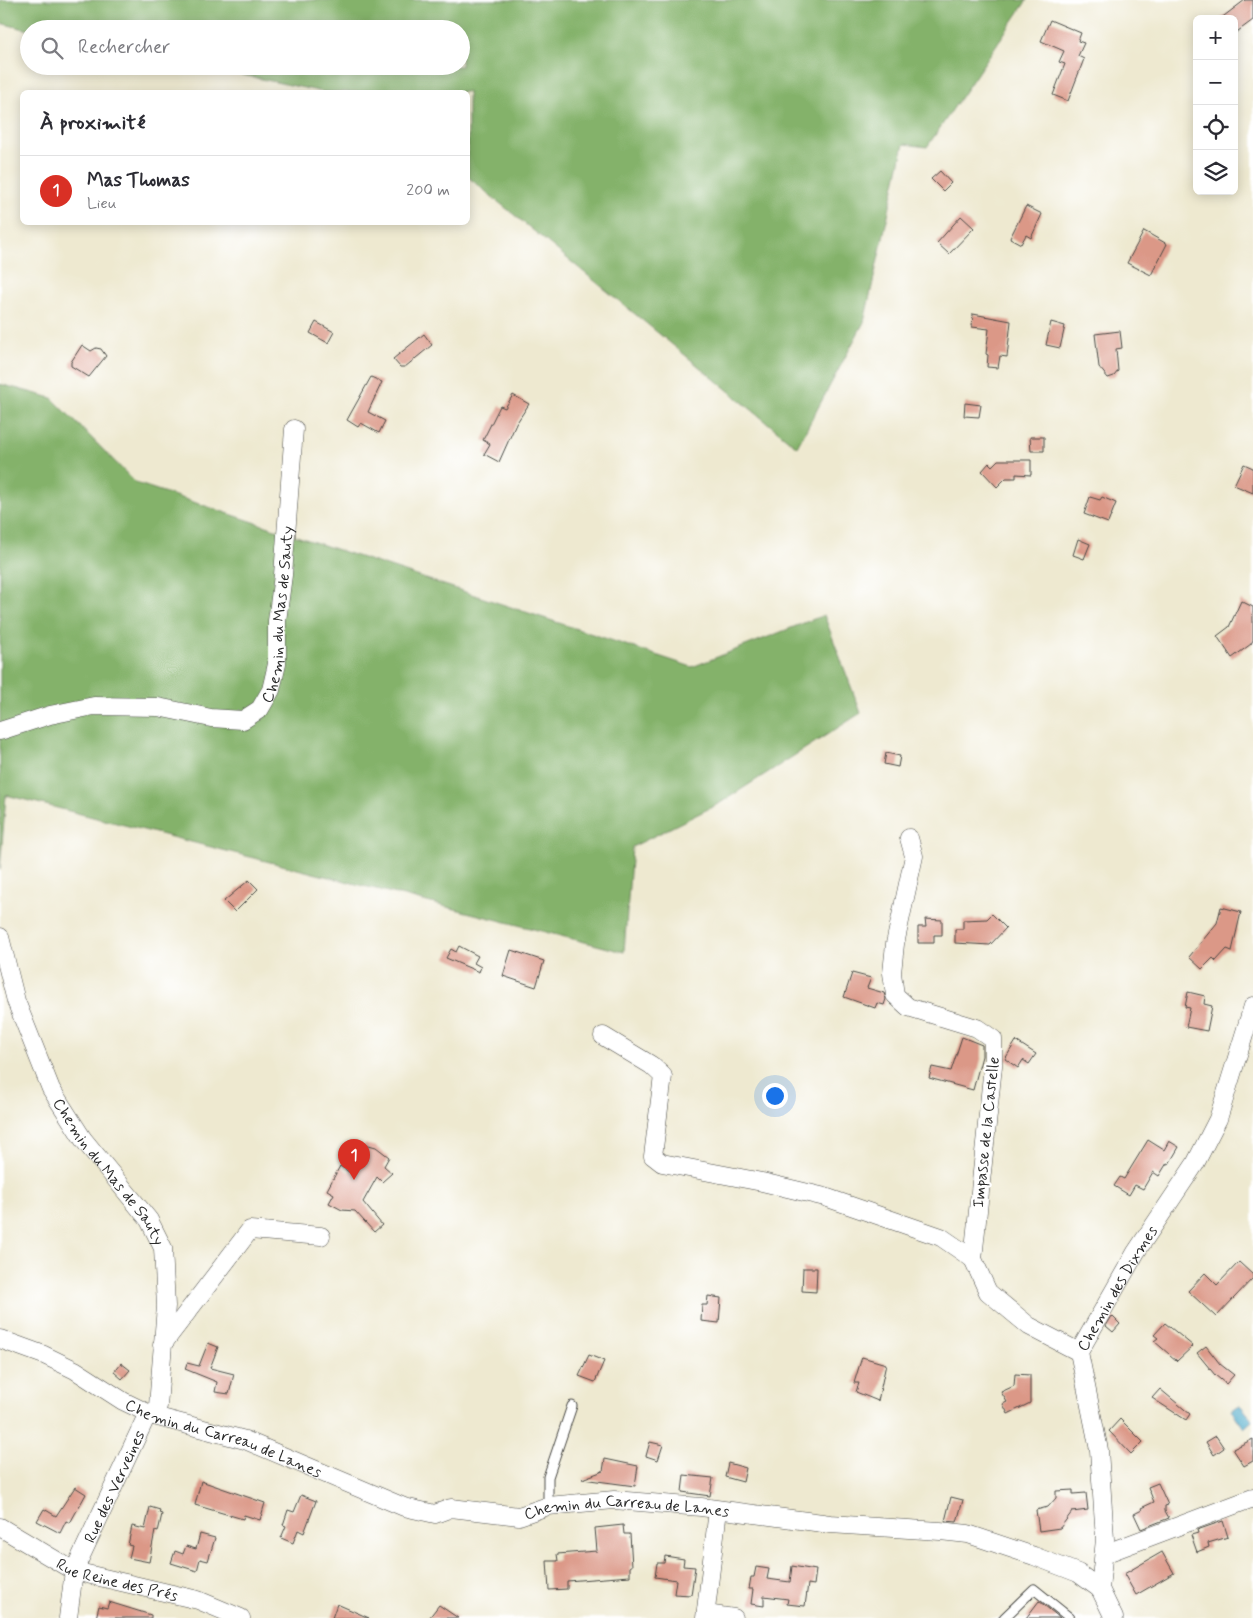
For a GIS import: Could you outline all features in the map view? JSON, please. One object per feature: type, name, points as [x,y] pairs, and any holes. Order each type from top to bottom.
[{"type":"street","name":"Chemin du Mas de Sauty","points":[[0,731],[50,715],[94,706],[158,707],[211,718],[243,720],[260,709],[271,690],[278,664],[277,621],[283,575],[294,429]]},
{"type":"street","name":"Impasse de la Castelle","points":[[909,838],[914,856],[894,944],[892,973],[896,994],[908,1007],[977,1028],[993,1040],[993,1066],[973,1259]]},
{"type":"street","name":"Chemin du Mas de Sauty","points":[[0,937],[16,1001],[51,1089],[83,1139],[149,1220],[163,1248],[166,1306],[158,1406],[151,1414]]},
{"type":"street","name":"Chemin des Dixmes","points":[[1100,1589],[1104,1554],[1104,1508],[1100,1450],[1079,1352],[1136,1252],[1199,1156],[1218,1118],[1253,1006]]},
{"type":"street","points":[[603,1036],[651,1065],[663,1076],[653,1156],[662,1163],[825,1196],[940,1237],[973,1259],[988,1292],[1029,1326],[1079,1352]]},
{"type":"street","points":[[162,1345],[250,1230],[321,1236]]},
{"type":"street","name":"Chemin du Carreau de Lanes","points":[[0,1338],[76,1370],[123,1401],[151,1414],[245,1440],[404,1507],[435,1514],[451,1508],[519,1516],[548,1506],[614,1500],[718,1510],[830,1524],[968,1534],[1078,1573],[1100,1589]]},
{"type":"street","name":"Rue des Verveines","points":[[68,1618],[74,1571],[151,1414]]},
{"type":"street","points":[[1104,1554],[1253,1498]]},
{"type":"street","points":[[718,1510],[706,1616],[734,1618]]},
{"type":"street","name":"Rue Reine des Prés","points":[[0,1528],[74,1571],[198,1600],[241,1618]]},
{"type":"street","points":[[1100,1589],[1114,1618]]},
{"type":"lane","points":[[548,1506],[548,1477],[572,1406]]},
{"type":"lane","points":[[1004,1618],[1034,1588],[1070,1618]]},
{"type":"green space","points":[[0,0],[1027,0],[927,147],[904,144],[864,322],[797,447],[470,179],[470,90],[314,90],[243,75],[470,75],[470,20],[20,20],[20,28],[0,23]]},
{"type":"green space","points":[[0,384],[52,398],[136,483],[692,667],[824,615],[861,713],[720,803],[632,847],[624,952],[6,795],[0,870]]},
{"type":"water","points":[[1240,1405],[1253,1420],[1244,1428],[1231,1410]]},
{"type":"building","points":[[1245,0],[1253,0],[1253,20],[1238,31],[1238,15],[1225,15]]},
{"type":"building","points":[[1050,20],[1081,33],[1078,41],[1084,43],[1078,56],[1084,59],[1068,101],[1053,95],[1065,64],[1059,62],[1064,51],[1041,41]]},
{"type":"building","points":[[940,171],[951,183],[943,191],[931,179]]},
{"type":"building","points":[[1026,206],[1042,214],[1031,238],[1026,235],[1021,244],[1010,238]]},
{"type":"building","points":[[961,216],[974,228],[949,254],[937,243]]},
{"type":"building","points":[[1144,231],[1167,244],[1151,275],[1127,263]]},
{"type":"building","points":[[973,314],[1011,321],[1007,357],[1000,356],[998,368],[987,367],[988,355],[986,354],[989,329],[972,327]]},
{"type":"building","points":[[316,322],[334,332],[328,343],[310,333]]},
{"type":"building","points":[[1051,322],[1065,326],[1060,348],[1046,345]]},
{"type":"building","points":[[1120,331],[1122,348],[1116,349],[1118,371],[1114,376],[1108,378],[1099,367],[1095,334]]},
{"type":"building","points":[[424,334],[432,345],[405,367],[400,367],[393,359]]},
{"type":"building","points":[[82,345],[91,351],[96,348],[101,349],[106,356],[89,377],[71,366],[71,362]]},
{"type":"building","points":[[371,377],[382,382],[368,412],[385,421],[379,433],[361,423],[358,427],[347,420]]},
{"type":"building","points":[[513,395],[529,404],[516,424],[499,462],[484,454],[490,444],[483,440],[500,406],[505,408]]},
{"type":"building","points":[[965,403],[981,405],[979,417],[964,416]]},
{"type":"building","points":[[1030,437],[1044,437],[1044,451],[1031,451]]},
{"type":"building","points":[[998,460],[1031,460],[1031,475],[1016,474],[1016,478],[1006,478],[997,487],[982,471],[989,463],[992,466]]},
{"type":"building","points":[[1244,464],[1253,468],[1253,493],[1234,485]]},
{"type":"building","points":[[1090,497],[1100,500],[1102,497],[1116,503],[1108,523],[1084,514]]},
{"type":"building","points":[[1078,539],[1090,544],[1084,559],[1073,555]]},
{"type":"building","points":[[1241,601],[1253,607],[1253,640],[1251,644],[1232,658],[1217,636],[1229,627]]},
{"type":"building","points":[[886,753],[900,756],[898,767],[884,764]]},
{"type":"building","points":[[249,880],[258,889],[235,912],[224,901]]},
{"type":"building","points":[[1221,907],[1241,912],[1232,951],[1227,949],[1216,961],[1213,958],[1202,969],[1189,957],[1217,923]]},
{"type":"building","points":[[992,914],[1006,928],[990,945],[955,943],[955,929],[963,929],[963,920],[987,919]]},
{"type":"building","points":[[925,919],[942,920],[942,935],[934,935],[934,943],[918,943],[918,927],[926,927]]},
{"type":"building","points":[[459,946],[478,956],[474,963],[481,967],[479,972],[446,958],[451,949],[456,952]]},
{"type":"building","points":[[511,950],[544,961],[536,987],[503,976]]},
{"type":"building","points":[[852,973],[871,978],[867,988],[884,993],[886,999],[884,1005],[877,1003],[875,1008],[844,997]]},
{"type":"building","points":[[1188,992],[1205,996],[1204,1004],[1212,1006],[1207,1031],[1186,1027],[1190,1008],[1185,1007]]},
{"type":"building","points":[[962,1037],[982,1045],[982,1056],[973,1090],[929,1078],[932,1067],[951,1071]]},
{"type":"building","points":[[1016,1041],[1036,1054],[1029,1064],[1023,1060],[1018,1068],[1005,1059]]},
{"type":"building","points":[[1148,1140],[1164,1150],[1169,1141],[1179,1147],[1159,1176],[1153,1172],[1143,1189],[1135,1185],[1129,1195],[1114,1186],[1120,1177],[1124,1179]]},
{"type":"building","points":[[365,1144],[376,1147],[389,1157],[384,1166],[392,1173],[382,1182],[377,1177],[363,1202],[382,1225],[374,1232],[355,1211],[342,1210],[329,1203],[334,1194],[327,1190],[340,1166],[349,1172]]},
{"type":"building","points":[[1239,1262],[1253,1275],[1253,1278],[1216,1317],[1188,1291],[1205,1273],[1217,1285]]},
{"type":"building","points":[[803,1268],[817,1268],[816,1292],[802,1291]]},
{"type":"building","points":[[708,1296],[721,1298],[719,1323],[701,1321],[702,1305],[707,1305]]},
{"type":"building","points":[[1112,1316],[1120,1324],[1113,1332],[1106,1326]]},
{"type":"building","points":[[1165,1323],[1193,1346],[1177,1361],[1154,1341],[1158,1338],[1154,1335]]},
{"type":"building","points":[[208,1343],[218,1347],[210,1368],[234,1374],[229,1394],[215,1392],[217,1382],[185,1369],[187,1363],[199,1366]]},
{"type":"building","points":[[1206,1346],[1220,1364],[1234,1375],[1226,1384],[1215,1375],[1197,1353]]},
{"type":"building","points":[[589,1355],[604,1361],[595,1382],[579,1376]]},
{"type":"building","points":[[862,1357],[886,1364],[878,1401],[856,1392],[859,1383],[854,1383]]},
{"type":"building","points":[[121,1363],[130,1370],[122,1379],[114,1372]]},
{"type":"building","points":[[1015,1374],[1030,1375],[1030,1403],[1008,1414],[1003,1404],[1007,1402],[1001,1392],[1014,1386]]},
{"type":"building","points":[[1160,1389],[1190,1414],[1186,1420],[1152,1398]]},
{"type":"building","points":[[1120,1419],[1143,1442],[1131,1454],[1109,1431]]},
{"type":"building","points":[[1216,1436],[1224,1448],[1214,1455],[1206,1442]]},
{"type":"building","points":[[1253,1439],[1253,1461],[1244,1466],[1233,1449]]},
{"type":"building","points":[[650,1442],[663,1445],[658,1460],[646,1456]]},
{"type":"building","points":[[605,1459],[638,1466],[635,1486],[582,1479],[603,1471]]},
{"type":"building","points":[[728,1463],[746,1468],[743,1482],[725,1477]]},
{"type":"building","points":[[684,1475],[713,1478],[710,1496],[682,1492]]},
{"type":"building","points":[[201,1481],[265,1503],[260,1520],[244,1515],[243,1519],[195,1505]]},
{"type":"building","points":[[1158,1483],[1168,1505],[1165,1506],[1165,1511],[1169,1518],[1141,1529],[1134,1514],[1142,1510],[1141,1508],[1154,1502],[1148,1487]]},
{"type":"building","points":[[75,1487],[86,1494],[70,1523],[66,1521],[60,1533],[37,1521],[44,1509],[56,1516]]},
{"type":"building","points":[[1073,1490],[1073,1494],[1086,1493],[1088,1510],[1072,1512],[1060,1528],[1039,1531],[1036,1510],[1048,1507],[1056,1498],[1056,1491]]},
{"type":"building","points":[[301,1495],[316,1501],[304,1533],[298,1530],[293,1543],[281,1538],[286,1526],[283,1525],[288,1510],[294,1512]]},
{"type":"building","points":[[951,1497],[963,1500],[957,1522],[945,1521]]},
{"type":"building","points":[[150,1507],[160,1510],[159,1513],[162,1514],[158,1532],[155,1531],[149,1562],[129,1558],[132,1546],[128,1545],[132,1526],[145,1529]]},
{"type":"building","points":[[1223,1521],[1228,1537],[1208,1543],[1209,1547],[1197,1552],[1191,1535],[1198,1533],[1197,1530]]},
{"type":"building","points":[[623,1525],[624,1534],[630,1534],[632,1566],[630,1566],[630,1576],[567,1581],[567,1589],[549,1590],[547,1561],[558,1561],[557,1554],[597,1551],[595,1528]]},
{"type":"building","points":[[200,1534],[215,1538],[208,1561],[200,1559],[197,1571],[171,1563],[175,1551],[183,1554],[186,1546],[196,1549]]},
{"type":"building","points":[[1162,1552],[1174,1573],[1136,1595],[1124,1574]]},
{"type":"building","points":[[665,1556],[684,1559],[683,1566],[695,1567],[691,1595],[674,1594],[676,1580],[655,1577],[657,1563],[664,1563]]},
{"type":"building","points":[[792,1566],[816,1570],[814,1585],[808,1584],[805,1606],[787,1604],[788,1599],[764,1596],[764,1606],[751,1604],[753,1589],[749,1589],[751,1577],[754,1577],[756,1567],[769,1569],[767,1579],[790,1582]]},
{"type":"building","points":[[1039,1601],[1060,1618],[1026,1618]]},
{"type":"building","points":[[109,1602],[151,1615],[151,1618],[96,1618],[99,1606],[107,1608]]},
{"type":"building","points":[[337,1604],[369,1618],[332,1618]]},
{"type":"building","points":[[439,1605],[458,1618],[429,1618]]},
{"type":"place","name":"Mas Thomas","points":[[354,1180]]}]
